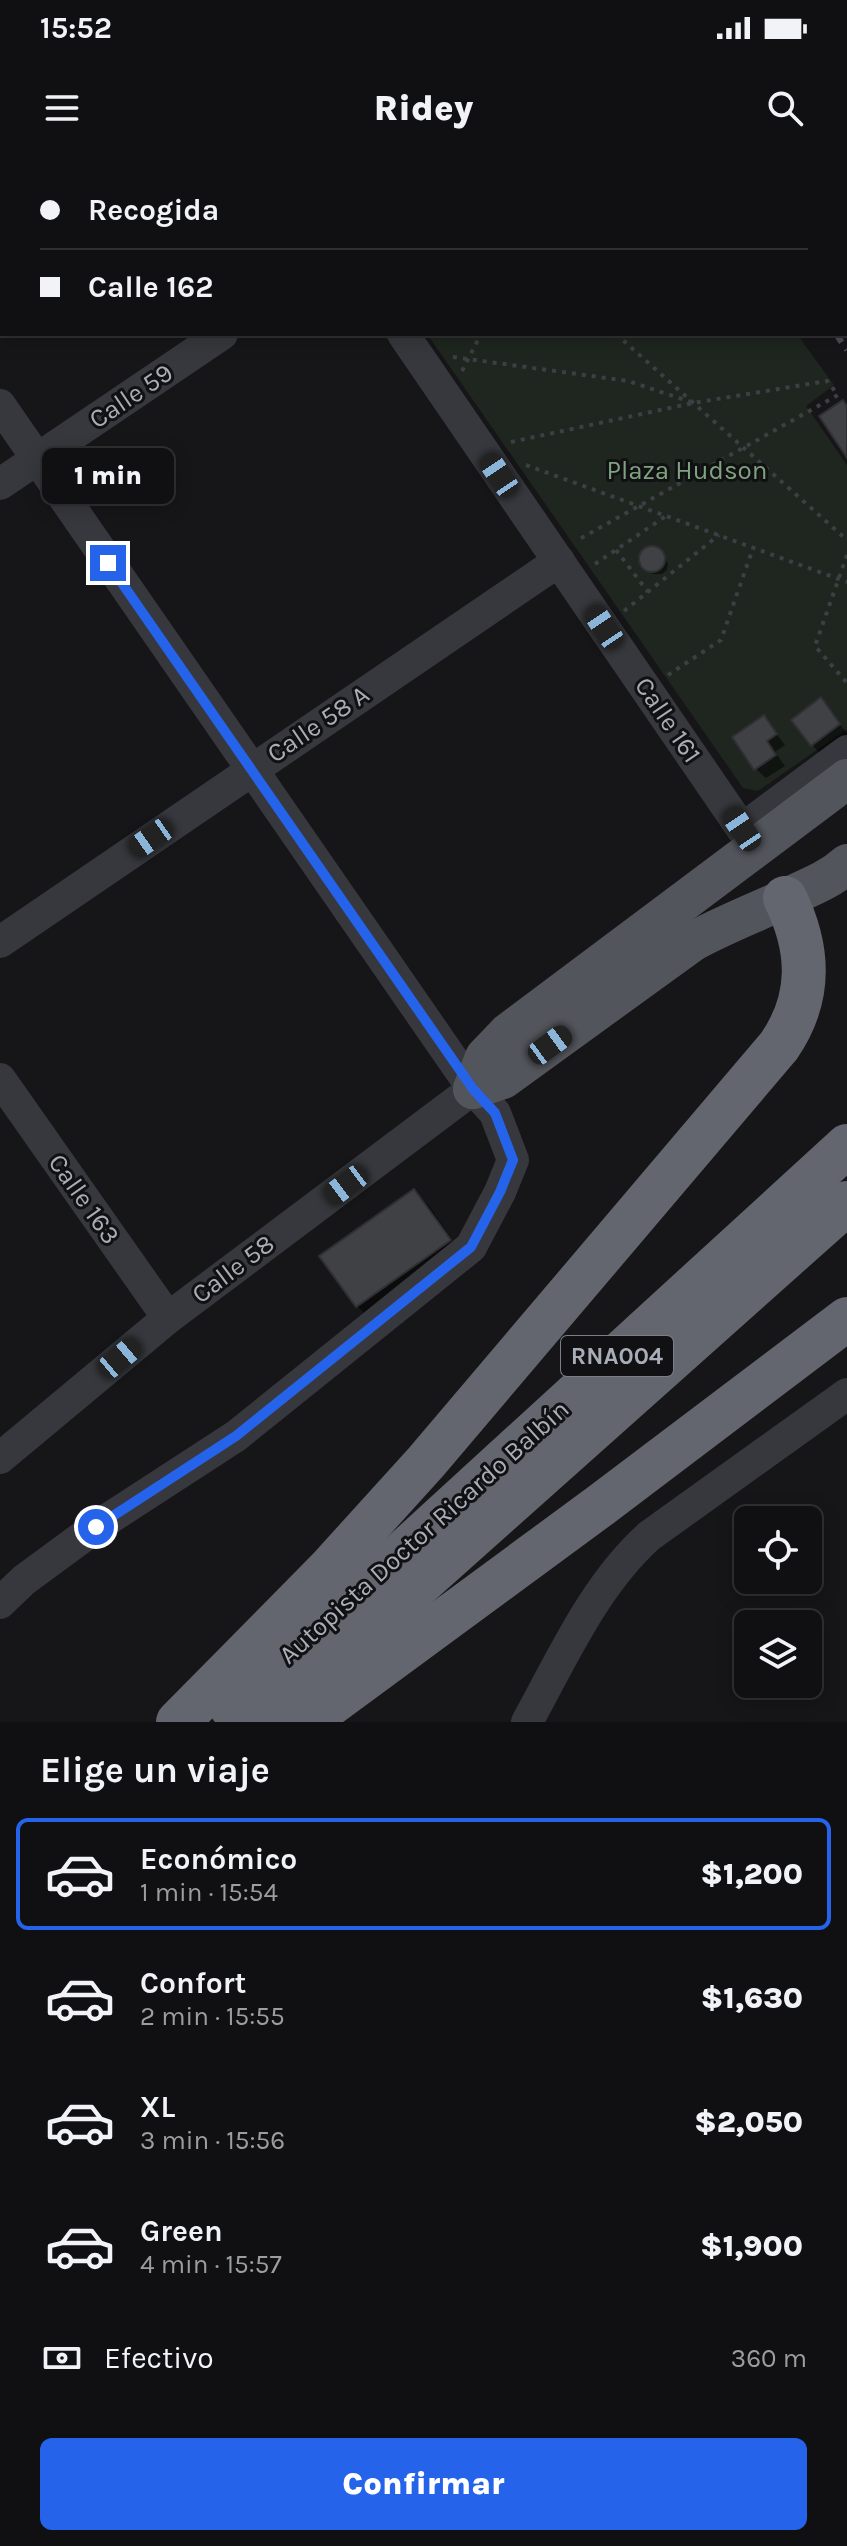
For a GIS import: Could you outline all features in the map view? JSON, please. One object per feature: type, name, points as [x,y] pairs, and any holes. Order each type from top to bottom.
[{"type":"highway","points":[[178,1722],[329,1569],[426,1462],[779,1046],[793,1026],[799,1010],[804,968],[799,931],[785,898]]},
{"type":"highway","name":"Autopista Doctor Ricardo Balbín","points":[[213,1722],[847,1146]]},
{"type":"highway","name":"Autopista Doctor Ricardo Balbín","points":[[265,1722],[847,1203]]},
{"type":"highway","points":[[306,1722],[847,1319]]},
{"type":"main road","points":[[473,1089],[485,1057],[508,1033],[847,779]]},
{"type":"main road","points":[[473,1089],[503,1079],[692,942],[832,878],[847,864]]},
{"type":"main road","points":[[690,894],[689,907],[694,918],[717,929]]},
{"type":"street","name":"Calle 59","points":[[0,484],[219,336]]},
{"type":"street","name":"Calle 161","points":[[409,343],[742,829],[847,751]]},
{"type":"street","points":[[0,405],[473,1089],[495,1113],[513,1160],[471,1247],[236,1436],[96,1527],[24,1580],[0,1603]]},
{"type":"street","name":"Calle 58 A","points":[[0,942],[251,769],[561,565]]},
{"type":"street","name":"Calle 163","points":[[0,1079],[168,1318]]},
{"type":"street","name":"Calle 58","points":[[0,1458],[168,1318],[473,1089]]},
{"type":"street","points":[[527,1722],[586,1616],[628,1554],[847,1394]]},
{"type":"path","points":[[448,400],[480,336]]},
{"type":"path","points":[[618,336],[847,540]]},
{"type":"path","points":[[409,343],[468,359],[628,381],[693,403]]},
{"type":"path","points":[[481,448],[693,403],[827,381],[838,395],[638,507],[561,565]]},
{"type":"path","points":[[481,448],[847,582]]},
{"type":"path","points":[[561,565],[616,550],[666,516]]},
{"type":"path","points":[[604,627],[719,535]]},
{"type":"path","points":[[646,689],[721,640],[753,548]]},
{"type":"path","points":[[616,550],[648,592]]},
{"type":"path","points":[[847,555],[815,646],[847,683]]},
{"type":"green space","name":"Plaza Hudson","points":[[428,336],[798,336],[834,385],[806,406],[847,465],[847,729],[758,791],[743,788]]},
{"type":"building","points":[[843,400],[847,406],[847,458],[819,416]]},
{"type":"building","points":[[652,546],[661,550],[665,559],[661,568],[652,572],[643,568],[639,559],[643,550]]},
{"type":"building","points":[[821,697],[840,724],[811,746],[791,720]]},
{"type":"building","points":[[764,715],[777,734],[767,741],[776,755],[754,770],[732,737]]},
{"type":"building","points":[[414,1189],[451,1240],[356,1307],[319,1256]]},
{"type":"railway","points":[[837,336],[847,350]]},
{"type":"route","points":[[96,1527],[236,1436],[471,1247],[513,1160],[495,1113],[473,1089],[108,563]]}]
